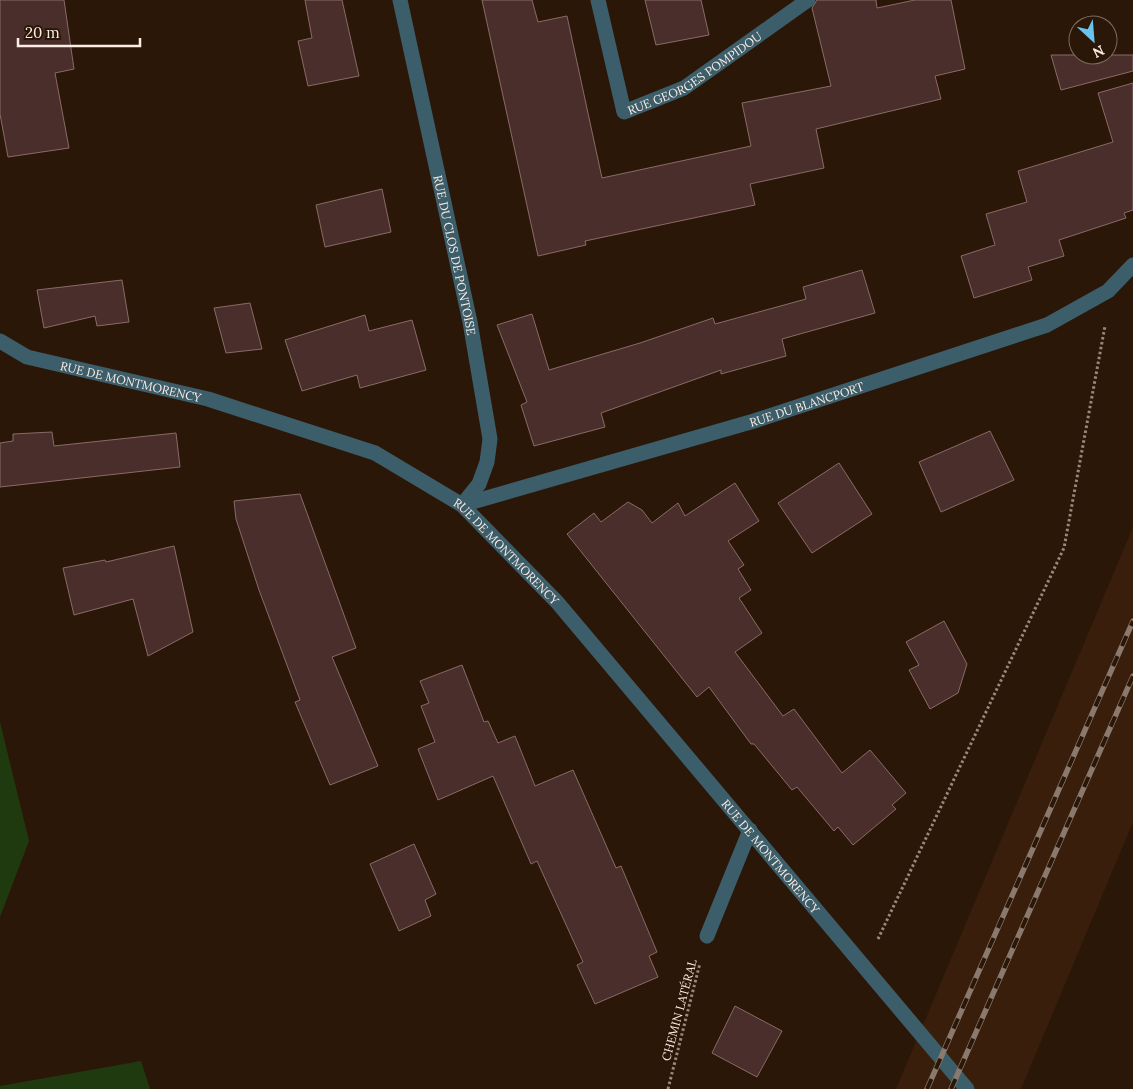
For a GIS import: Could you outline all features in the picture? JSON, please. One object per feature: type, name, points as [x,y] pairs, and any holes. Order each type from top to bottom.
[{"type":"street","name":"RUE DU CLOS DE PONTOISE","points":[[400,0],[470,322],[490,439],[487,462],[479,484],[462,504]]},
{"type":"street","name":"RUE GEORGES POMPIDOU","points":[[598,0],[624,112],[684,88],[808,0]]},
{"type":"street","name":"RUE DU BLANCPORT","points":[[462,504],[754,421],[1047,325],[1108,292],[1133,265]]},
{"type":"street","name":"RUE DE MONTMORENCY","points":[[0,341],[27,357],[208,399],[376,453],[462,504],[556,602],[967,1089]]},
{"type":"street","points":[[708,936],[750,830]]},
{"type":"path","points":[[867,969],[1064,548],[1108,308],[1101,296]]},
{"type":"path","name":"CHEMIN LATÉRAL","points":[[668,1089],[708,936]]},
{"type":"shaded area","points":[[1133,527],[1133,822],[1021,1089],[896,1089]]},
{"type":"green space","points":[[0,722],[29,841],[0,917]]},
{"type":"green space","points":[[141,1061],[150,1089],[0,1089],[0,1086]]},
{"type":"building","points":[[0,0],[64,0],[74,69],[55,73],[69,148],[8,157],[0,114]]},
{"type":"building","points":[[305,0],[342,0],[359,76],[308,86],[298,41],[312,38]]},
{"type":"building","points":[[482,0],[532,0],[538,22],[567,16],[602,178],[751,146],[742,103],[831,86],[812,8],[817,0],[876,0],[877,8],[915,0],[951,0],[965,69],[935,76],[941,99],[816,129],[824,168],[750,184],[755,205],[585,241],[586,245],[538,256]]},
{"type":"building","points":[[645,0],[701,0],[709,35],[656,45]]},
{"type":"building","points":[[1051,55],[1068,55],[1068,65],[1118,65],[1118,55],[1133,55],[1133,71],[1061,90]]},
{"type":"building","points":[[1133,83],[1133,210],[1124,213],[1126,218],[1059,240],[1064,256],[1028,267],[1032,280],[974,298],[961,256],[995,245],[986,214],[1027,202],[1018,171],[1113,142],[1098,93]]},
{"type":"building","points":[[382,189],[391,232],[325,247],[316,205]]},
{"type":"building","points":[[862,270],[875,313],[782,339],[786,356],[721,374],[721,370],[601,413],[605,427],[534,446],[521,405],[527,402],[497,325],[532,314],[549,370],[640,343],[713,318],[715,324],[806,299],[803,287]]},
{"type":"building","points":[[122,280],[129,322],[97,326],[95,316],[44,328],[37,290]]},
{"type":"building","points":[[250,303],[262,349],[226,353],[214,308]]},
{"type":"building","points":[[365,315],[369,331],[412,320],[426,370],[360,388],[357,375],[302,391],[285,340]]},
{"type":"building","points":[[990,431],[1014,480],[941,512],[919,462]]},
{"type":"building","points":[[52,432],[54,446],[176,433],[180,467],[0,487],[0,443],[13,441],[13,434]]},
{"type":"building","points":[[839,463],[872,514],[812,553],[778,503]]},
{"type":"building","points":[[735,483],[759,521],[728,541],[744,565],[738,569],[751,590],[739,598],[762,633],[735,652],[783,716],[794,709],[842,773],[870,750],[906,793],[892,805],[896,809],[853,845],[838,827],[834,831],[797,787],[792,790],[754,744],[751,744],[709,687],[697,697],[567,534],[594,513],[601,522],[628,502],[642,510],[652,523],[678,503],[685,516]]},
{"type":"building","points":[[300,494],[356,648],[332,657],[378,766],[330,785],[295,702],[300,700],[259,590],[236,519],[234,501]]},
{"type":"building","points":[[174,546],[193,632],[148,656],[133,599],[74,615],[63,568],[105,560],[106,562]]},
{"type":"building","points":[[944,621],[967,664],[958,693],[930,709],[909,670],[919,665],[906,642]]},
{"type":"building","points":[[462,665],[484,722],[488,721],[498,743],[515,736],[535,786],[573,770],[616,868],[621,866],[657,952],[649,956],[658,977],[595,1004],[577,965],[583,962],[537,861],[531,864],[493,776],[438,800],[418,749],[435,742],[421,706],[429,703],[420,681]]},
{"type":"building","points":[[414,844],[436,894],[425,900],[431,916],[399,931],[370,864]]},
{"type":"building","points":[[735,1006],[782,1031],[757,1077],[712,1053]]},
{"type":"railway","points":[[927,1089],[1133,621]]},
{"type":"railway","points":[[951,1089],[1133,676]]}]
